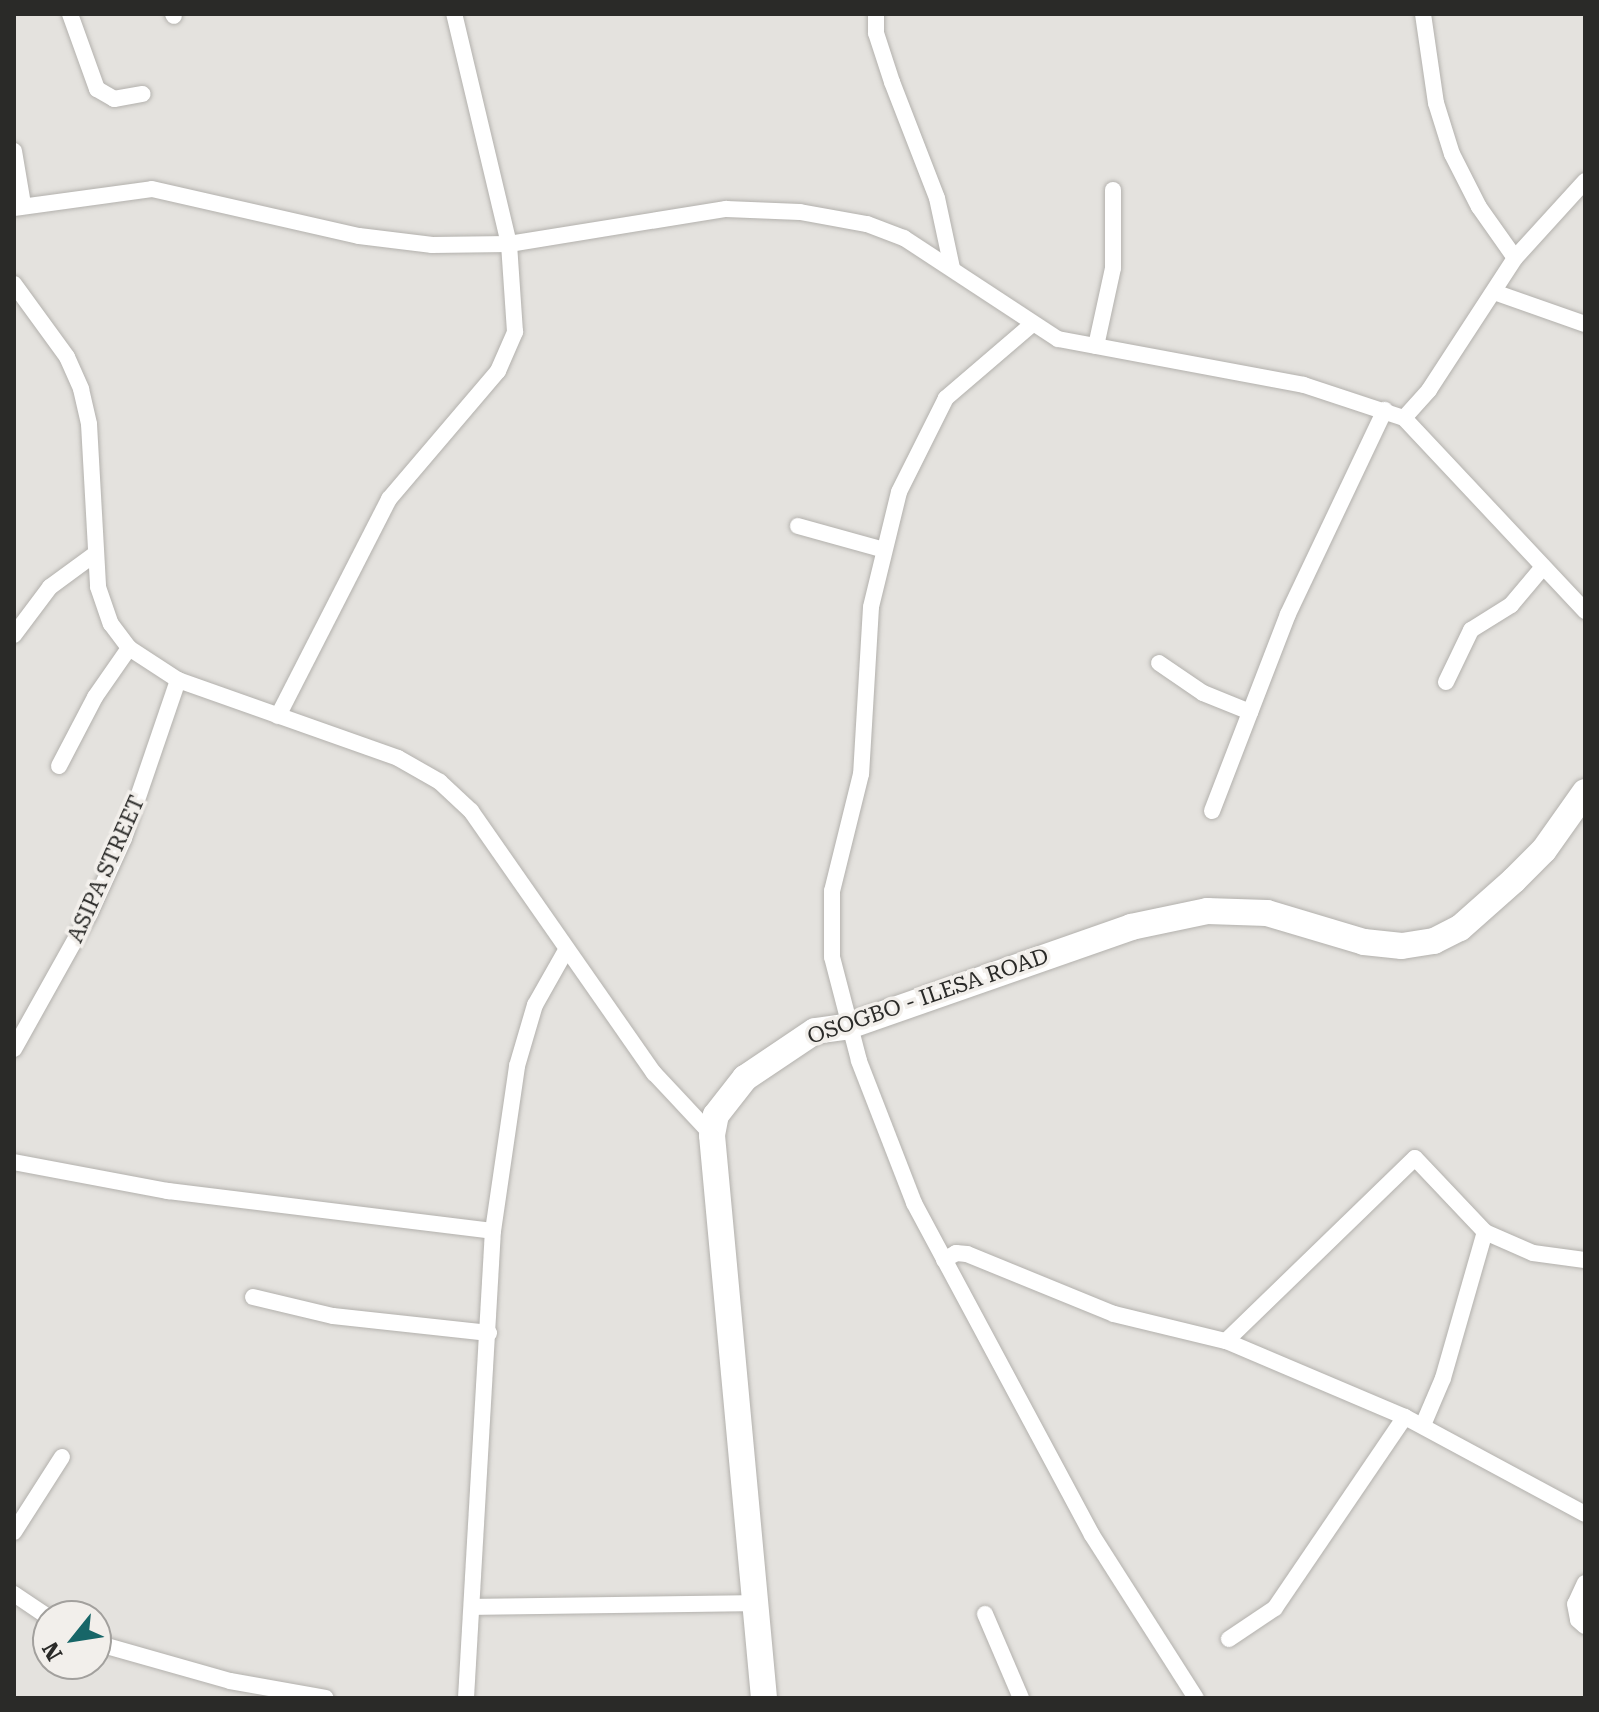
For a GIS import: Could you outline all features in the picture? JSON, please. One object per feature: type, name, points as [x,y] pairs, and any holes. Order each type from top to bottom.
[{"type":"main road","name":"OSOGBO - ILESA ROAD","points":[[764,1698],[712,1135],[716,1115],[745,1078],[815,1031],[849,1026],[1131,927],[1207,911],[1267,913],[1364,942],[1402,946],[1434,941],[1460,928],[1514,880],[1544,850],[1585,792]]},
{"type":"street","points":[[70,14],[97,89],[114,99],[143,94]]},
{"type":"street","points":[[278,716],[389,499],[498,371],[515,332],[509,244],[454,14]]},
{"type":"street","points":[[876,14],[876,33],[892,82],[937,198],[952,268]]},
{"type":"street","points":[[1423,14],[1436,103],[1452,154],[1479,207],[1515,258]]},
{"type":"street","points":[[14,151],[18,206],[152,189],[359,236],[432,245],[509,244],[726,209],[800,212],[867,224],[904,238],[952,268],[1030,326],[1058,339],[1304,385],[1404,418],[1585,611]]},
{"type":"street","points":[[1404,418],[1515,258],[1585,181]]},
{"type":"street","points":[[1096,346],[1113,268],[1113,190]]},
{"type":"street","points":[[14,284],[67,357],[81,389],[89,424],[98,587],[111,624],[129,648],[178,680],[398,758],[440,782],[471,811],[565,952],[654,1073],[712,1135]]},
{"type":"street","points":[[1494,292],[1585,324]]},
{"type":"street","points":[[1030,326],[946,398],[899,492],[881,549],[871,607],[861,774],[832,891],[832,957],[849,1026],[881,1128],[944,1260],[1092,1535],[1196,1698]]},
{"type":"street","points":[[1212,811],[1288,614],[1385,410]]},
{"type":"street","points":[[798,526],[881,549]]},
{"type":"street","points":[[14,635],[50,587],[95,554]]},
{"type":"street","points":[[1446,682],[1471,630],[1511,605],[1543,567]]},
{"type":"street","points":[[59,766],[95,697],[129,648]]},
{"type":"street","points":[[1159,663],[1203,693],[1250,712]]},
{"type":"street","name":"ASIPA STREET","points":[[14,1049],[90,913],[124,838],[178,680]]},
{"type":"street","points":[[466,1698],[474,1607],[493,1231],[517,1066],[535,1005],[565,952]]},
{"type":"street","points":[[1226,1341],[1415,1158],[1485,1232],[1533,1253],[1585,1260]]},
{"type":"street","points":[[14,1162],[141,1187],[493,1231]]},
{"type":"street","points":[[1423,1425],[1443,1378],[1485,1232]]},
{"type":"street","points":[[944,1260],[956,1253],[967,1254],[1114,1314],[1226,1341],[1423,1425],[1585,1514]]},
{"type":"street","points":[[253,1297],[333,1316],[489,1333]]},
{"type":"street","points":[[1229,1639],[1275,1608],[1405,1417]]},
{"type":"street","points":[[14,1532],[62,1457]]},
{"type":"street","points":[[1585,1583],[1575,1604],[1578,1620],[1585,1626]]},
{"type":"street","points":[[14,1594],[32,1606]]},
{"type":"street","points":[[474,1607],[755,1603]]},
{"type":"street","points":[[985,1614],[1021,1698]]},
{"type":"street","points":[[112,1648],[230,1681],[326,1698]]},
{"type":"street","points":[[224,1698],[230,1681]]}]
